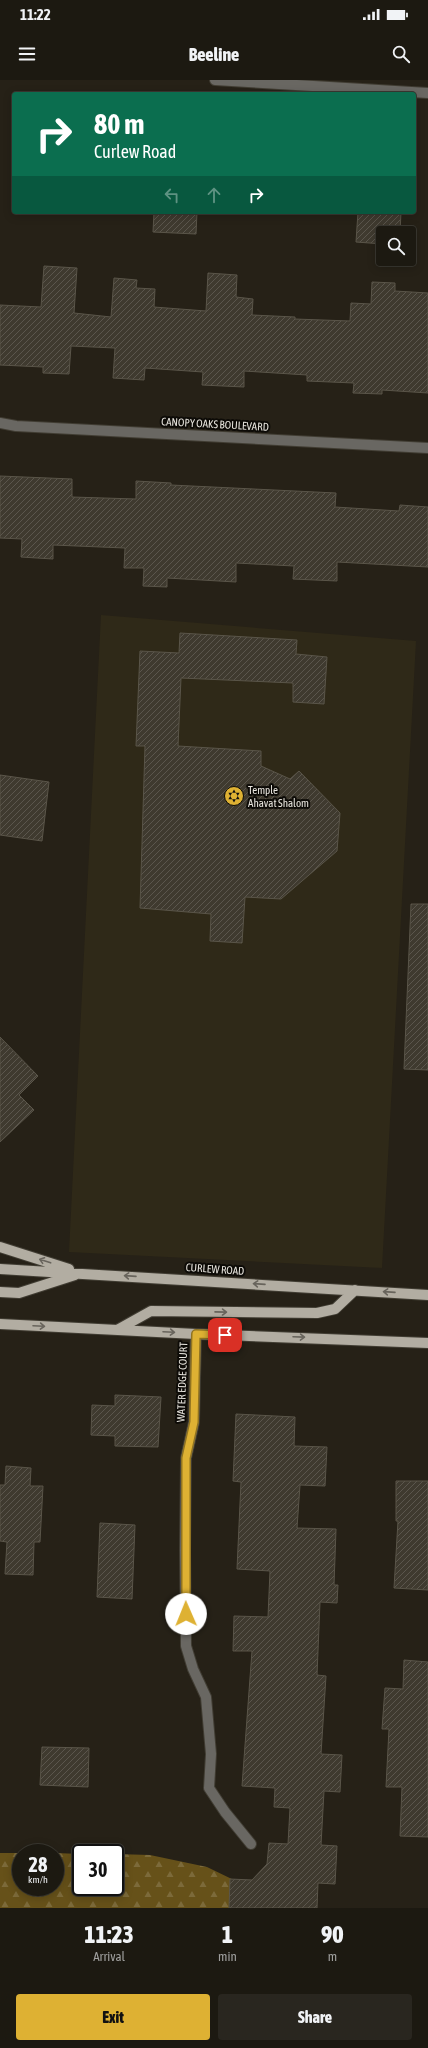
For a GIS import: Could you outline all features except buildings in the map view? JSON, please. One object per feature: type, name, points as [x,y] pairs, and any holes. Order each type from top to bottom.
[{"type":"main road","points":[[0,1247],[82,1273]]},
{"type":"main road","name":"CURLEW ROAD","points":[[0,1269],[428,1295]]},
{"type":"main road","points":[[0,1292],[19,1293],[82,1273]]},
{"type":"main road","points":[[117,1330],[151,1311],[317,1313],[335,1309],[355,1290]]},
{"type":"main road","points":[[0,1324],[196,1334],[428,1343]]},
{"type":"street","points":[[215,80],[412,92]]},
{"type":"street","points":[[416,92],[428,93]]},
{"type":"street","name":"CANOPY OAKS BOULEVARD","points":[[0,423],[16,426],[428,448]]},
{"type":"street","name":"WATER EDGE COURT","points":[[196,1334],[194,1422],[186,1458],[186,1646],[193,1669],[206,1697],[211,1754],[209,1788],[225,1812],[251,1844]]},
{"type":"shaded area","points":[[101,615],[416,641],[382,1268],[69,1252]]},
{"type":"green space","points":[[0,1853],[12,1853],[12,1896],[64,1896],[64,1853],[72,1854],[72,1896],[124,1896],[124,1854],[150,1855],[207,1867],[292,1908],[0,1908]]},
{"type":"place","name":"Temple Ahavat Shalom","points":[[234,796]]},
{"type":"route","points":[[186,1614],[186,1458],[194,1422],[196,1334],[225,1335]]}]
